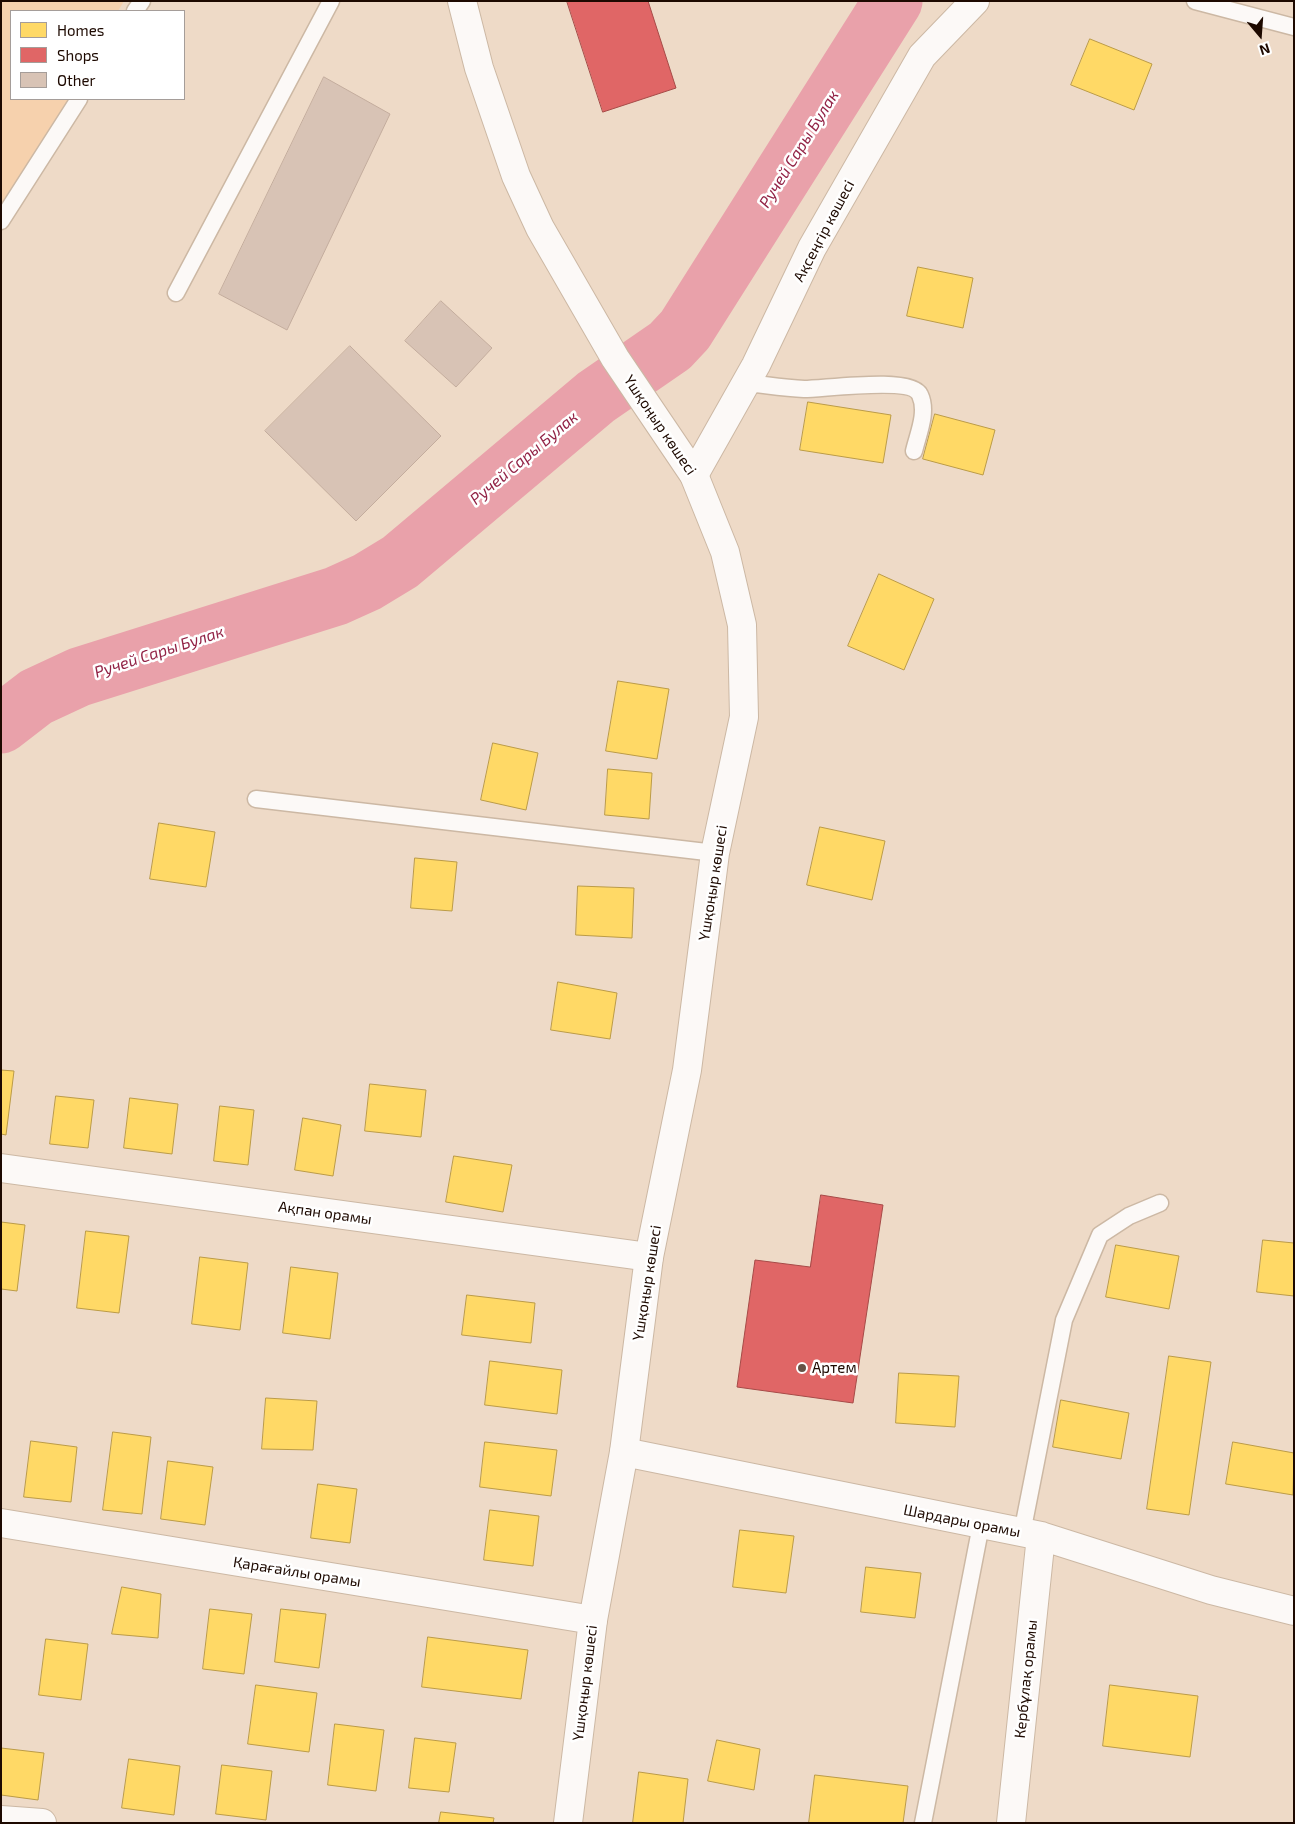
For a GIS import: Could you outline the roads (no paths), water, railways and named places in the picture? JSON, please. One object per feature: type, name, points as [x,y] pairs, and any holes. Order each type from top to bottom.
[{"type":"street","name":"Үшқоңыр көшесі","points":[[462,1],[479,68],[516,176],[540,228],[614,358],[694,475],[725,552],[742,625],[744,717],[715,853],[687,1070],[649,1257],[624,1452],[593,1620],[568,1823]]},
{"type":"street","name":"Ақсеңгір көшесі","points":[[694,475],[747,383],[812,248],[922,56],[975,1]]},
{"type":"street","name":"Ақпан орамы","points":[[1,1168],[649,1257]]},
{"type":"street","name":"Шардары орамы","points":[[624,1452],[1032,1534],[1211,1590],[1294,1611]]},
{"type":"street","name":"Қарағайлы орамы","points":[[1,1523],[593,1620]]},
{"type":"street","name":"Кербұлақ орамы","points":[[1011,1823],[1032,1534]]},
{"type":"street","points":[[1,1820],[42,1823]]},
{"type":"lane","points":[[176,292],[331,1]]},
{"type":"lane","points":[[1195,1],[1294,27]]},
{"type":"lane","points":[[1,221],[78,100]]},
{"type":"lane","points":[[747,383],[804,389],[885,384],[914,388],[920,394],[924,411],[914,452]]},
{"type":"lane","points":[[256,800],[715,853]]},
{"type":"lane","points":[[1032,1534],[1064,1320],[1100,1235],[1128,1216],[1160,1203]]},
{"type":"lane","points":[[922,1823],[981,1525]]},
{"type":"waterway","name":"Ручей Сары Булак","points":[[1,724],[36,697],[79,677],[336,596],[367,582],[400,562],[596,397],[670,346],[685,330],[893,1]]},
{"type":"place","name":"Артем","points":[[802,1368]]}]
